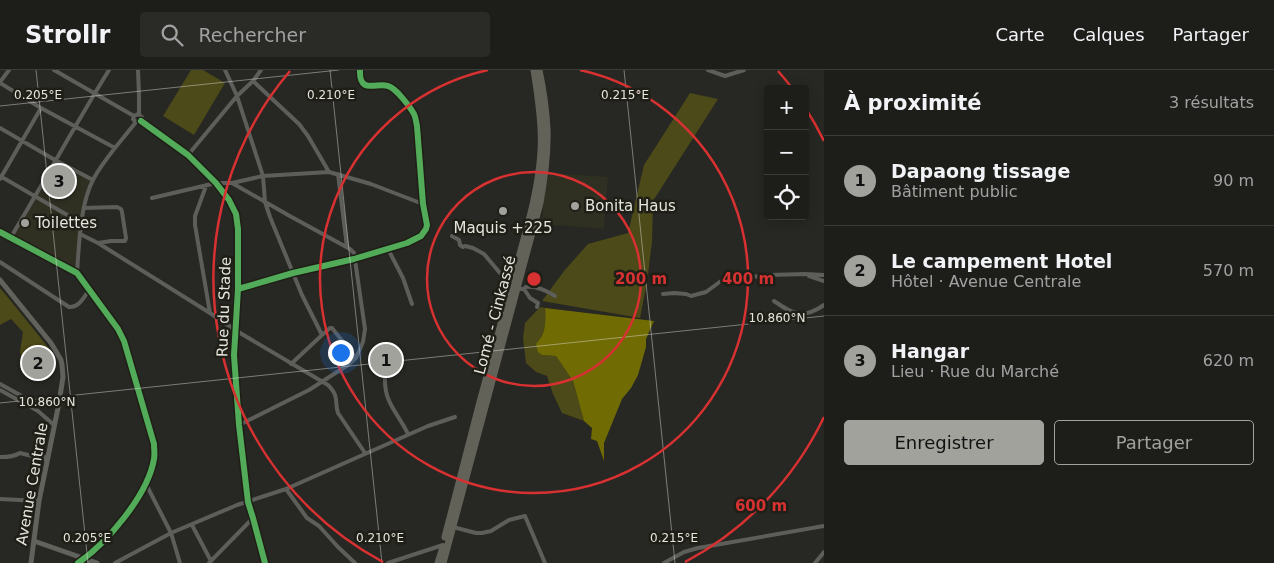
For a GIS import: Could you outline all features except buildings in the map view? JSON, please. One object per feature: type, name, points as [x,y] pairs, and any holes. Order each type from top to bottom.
[{"type":"highway","name":"Lomé - Cinkassé","points":[[534,70],[544,130]]},
{"type":"highway","name":"Lomé - Cinkassé","points":[[438,563],[453,527],[540,203],[545,173],[544,95],[539,70]]},
{"type":"highway","name":"Lomé - Cinkassé","points":[[443,563],[480,402],[517,289]]},
{"type":"main road","name":"Avenue Centrale","points":[[0,280],[51,343],[62,365],[59,403],[39,501],[31,563]]},
{"type":"main road","points":[[34,541],[97,563]]},
{"type":"street","points":[[10,70],[0,83],[40,108],[115,148]]},
{"type":"street","points":[[54,70],[94,94],[142,117],[141,121],[136,122],[115,148],[93,180],[81,223],[77,273]]},
{"type":"street","points":[[11,237],[109,70]]},
{"type":"street","points":[[136,122],[133,118],[136,115],[140,95],[138,70]]},
{"type":"street","points":[[225,70],[237,96],[263,176],[265,202],[272,223],[302,295],[322,335]]},
{"type":"street","points":[[188,154],[237,96],[262,70]]},
{"type":"street","points":[[238,289],[388,249],[416,239],[424,233],[427,225],[423,204],[417,126],[414,114],[393,88],[385,85],[369,86],[362,82],[360,70]]},
{"type":"street","points":[[708,70],[725,76],[744,70]]},
{"type":"street","points":[[253,81],[304,130],[329,172]]},
{"type":"street","points":[[40,108],[0,177],[81,223]]},
{"type":"street","name":"Rue du Stade","points":[[141,121],[188,154],[216,183],[229,200],[236,214],[238,229],[238,289],[234,355],[239,425],[248,502],[265,563]]},
{"type":"street","points":[[0,128],[93,180]]},
{"type":"street","points":[[152,198],[216,183],[232,183],[263,176],[329,172],[371,184],[423,204]]},
{"type":"street","points":[[338,174],[347,247]]},
{"type":"street","points":[[232,183],[353,251],[366,329],[356,358],[348,365],[309,390],[239,425]]},
{"type":"street","points":[[206,186],[195,216],[195,225],[210,313]]},
{"type":"street","points":[[84,208],[117,207],[121,209],[125,240],[123,242],[98,243]]},
{"type":"street","points":[[0,232],[77,273],[90,289],[118,329],[124,341],[154,444],[154,458],[146,484],[113,530],[92,553],[78,563]]},
{"type":"street","points":[[80,234],[98,243],[235,330],[328,385],[335,394],[338,414],[365,453]]},
{"type":"street","points":[[452,236],[459,240],[463,248],[465,246],[473,248],[484,254],[505,279],[538,303],[537,307]]},
{"type":"street","points":[[388,249],[403,278],[412,304]]},
{"type":"street","points":[[0,262],[72,308],[77,306],[90,289]]},
{"type":"street","points":[[805,274],[824,280]]},
{"type":"street","points":[[663,294],[674,293],[692,296],[706,292],[721,281],[770,275],[824,275]]},
{"type":"street","points":[[517,289],[533,286],[555,296]]},
{"type":"street","points":[[774,301],[783,308],[800,315],[824,305]]},
{"type":"street","points":[[291,364],[330,328],[332,328],[356,358]]},
{"type":"street","points":[[390,355],[385,368],[387,397],[408,434]]},
{"type":"street","points":[[0,384],[40,406],[59,403]]},
{"type":"street","points":[[0,390],[38,411],[54,425]]},
{"type":"street","points":[[115,563],[171,533],[225,510],[286,489],[408,434],[455,417]]},
{"type":"street","points":[[0,457],[17,456],[20,453],[44,456],[47,464]]},
{"type":"street","points":[[146,484],[171,533],[180,563]]},
{"type":"street","points":[[286,489],[307,518],[319,526],[355,563]]},
{"type":"street","points":[[0,499],[39,501]]},
{"type":"street","points":[[453,527],[482,533],[491,531],[509,520],[525,516],[545,563]]},
{"type":"street","points":[[192,525],[210,562],[253,518]]},
{"type":"street","points":[[664,563],[684,552],[698,548],[824,526]]},
{"type":"street","points":[[388,563],[446,545]]},
{"type":"street","points":[[815,563],[824,552]]},
{"type":"shaded area","points":[[191,70],[203,70],[225,83],[194,135],[163,116]]},
{"type":"shaded area","points":[[690,93],[718,99],[653,201],[652,242],[640,318],[542,301],[564,271],[588,244],[628,233],[644,165]]},
{"type":"shaded area","points":[[55,160],[92,180],[81,219],[76,272],[11,237]]},
{"type":"shaded area","name":"Bonita Haus","points":[[550,173],[608,177],[604,229],[542,224],[545,187]]},
{"type":"shaded area","points":[[0,288],[52,352],[24,365],[20,352],[23,332],[11,319],[0,325]]},
{"type":"shaded area","points":[[540,307],[545,308],[546,323],[541,339],[542,355],[556,356],[573,381],[584,421],[562,413],[547,376],[536,372],[526,363],[523,338],[525,323]]},
{"type":"shaded area","points":[[545,308],[654,321],[646,339],[646,347],[638,375],[622,399],[604,443],[604,461],[597,441],[591,439],[592,428],[584,421],[573,381],[556,356],[542,355],[538,352],[536,344],[544,332]]},
{"type":"cycle path","points":[[238,289],[293,273],[354,259],[407,243],[421,236],[426,229],[415,116],[403,98],[391,87],[384,85],[370,86],[362,82],[360,70]]},
{"type":"cycle path","points":[[141,121],[188,155],[216,183],[229,200],[236,214],[238,229],[238,289],[234,355],[239,425],[248,502],[265,563]]},
{"type":"cycle path","points":[[0,232],[77,273],[118,329],[124,341],[154,444],[154,457],[144,488],[125,517],[113,531],[78,563]]},
{"type":"place","name":"Hangar","points":[[59,181]]},
{"type":"place","name":"Bonita Haus","points":[[575,206]]},
{"type":"place","name":"Maquis +225","points":[[503,211]]},
{"type":"place","name":"Toilettes","points":[[25,223]]},
{"type":"place","name":"Dapaong tissage","points":[[386,360]]},
{"type":"place","name":"Le campement Hotel","points":[[38,363]]}]
